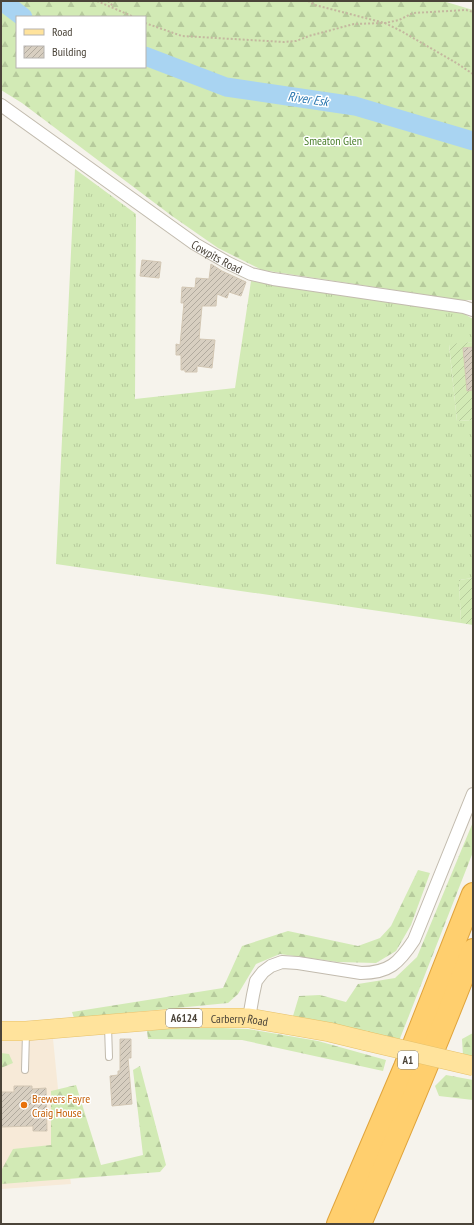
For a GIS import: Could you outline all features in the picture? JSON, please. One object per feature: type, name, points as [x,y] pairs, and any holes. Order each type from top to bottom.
[{"type":"highway","name":"A1","points":[[338,1224],[408,1060],[473,894]]},
{"type":"highway","name":"A1","points":[[360,1224],[457,993],[473,950]]},
{"type":"main road","name":"Carberry Road","points":[[1,1031],[26,1031],[182,1018],[249,1018],[329,1032],[473,1066]]},
{"type":"street","name":"Cowpits Road","points":[[1,105],[195,244],[228,264],[251,274],[273,279],[464,307],[473,310]]},
{"type":"street","points":[[249,1018],[252,995],[256,981],[270,966],[282,962],[298,963],[361,973],[371,973],[385,970],[397,962],[414,940],[473,794]]},
{"type":"lane","points":[[108,1024],[109,1057]]},
{"type":"lane","points":[[25,1070],[26,1031]]},
{"type":"path","points":[[97,1],[132,16]]},
{"type":"path","points":[[108,1],[114,8]]},
{"type":"path","points":[[308,1],[315,5],[385,23],[403,32],[473,74]]},
{"type":"path","points":[[146,22],[182,36],[284,42],[296,41],[354,24],[385,23],[399,20],[413,13],[466,10],[473,12]]},
{"type":"shaded area","points":[[53,1039],[71,1184],[1,1189],[1,1040]]},
{"type":"green space","name":"Smeaton Glen","points":[[1,1],[443,1],[473,10],[473,300],[460,300],[262,270],[218,248],[172,216],[22,103],[1,90]]},
{"type":"green space","points":[[75,169],[136,214],[135,399],[235,388],[251,281],[461,312],[473,319],[473,342],[449,345],[457,421],[473,420],[473,578],[459,580],[461,623],[56,564]]},
{"type":"green space","points":[[473,342],[473,420],[457,421],[449,344]]},
{"type":"green space","points":[[473,578],[473,625],[461,623],[459,580]]},
{"type":"green space","points":[[473,822],[473,852],[399,1041],[293,1016],[299,996],[320,995],[346,1002],[358,984],[395,978],[417,957]]},
{"type":"green space","points":[[418,870],[430,873],[411,925],[396,951],[376,963],[338,962],[280,954],[256,964],[238,994],[228,1003],[74,1018],[72,1012],[223,988],[242,946],[288,931],[358,946],[380,938],[391,926]]},
{"type":"green space","points":[[172,1026],[248,1029],[318,1041],[386,1060],[383,1071],[242,1040],[148,1039],[147,1031]]},
{"type":"green space","points":[[473,1033],[473,1057],[463,1055],[462,1039]]},
{"type":"green space","points":[[1,1053],[9,1054],[13,1063],[1,1068]]},
{"type":"green space","points":[[140,1066],[166,1165],[160,1172],[1,1184],[1,1171],[13,1149],[51,1145],[51,1091],[76,1085],[101,1165],[143,1155],[133,1070]]},
{"type":"green space","points":[[446,1075],[473,1080],[473,1100],[439,1096],[435,1086]]},
{"type":"building","points":[[142,260],[161,262],[159,278],[140,276]]},
{"type":"building","points":[[211,264],[246,282],[241,296],[229,292],[227,298],[217,294],[216,306],[202,306],[199,339],[215,340],[212,368],[197,366],[197,372],[185,372],[185,370],[181,370],[181,355],[176,355],[176,344],[180,345],[184,303],[181,303],[182,287],[195,288],[196,278],[209,279]]},
{"type":"building","points":[[473,347],[473,390],[467,391],[463,348]]},
{"type":"building","points":[[120,1039],[131,1039],[131,1058],[128,1058],[132,1104],[112,1106],[110,1076],[118,1075],[118,1071],[120,1071]]},
{"type":"building","name":"Brewers Fayre Craig House","points":[[14,1086],[32,1086],[32,1089],[46,1088],[47,1131],[33,1131],[33,1126],[1,1127],[1,1092],[14,1092]]},
{"type":"waterway","name":"River Esk","points":[[2,1],[22,16]]},
{"type":"waterway","name":"River Esk","points":[[146,56],[226,87],[355,106],[473,141]]},
{"type":"place","name":"Brewers Fayre Craig House","points":[[24,1105]]}]
